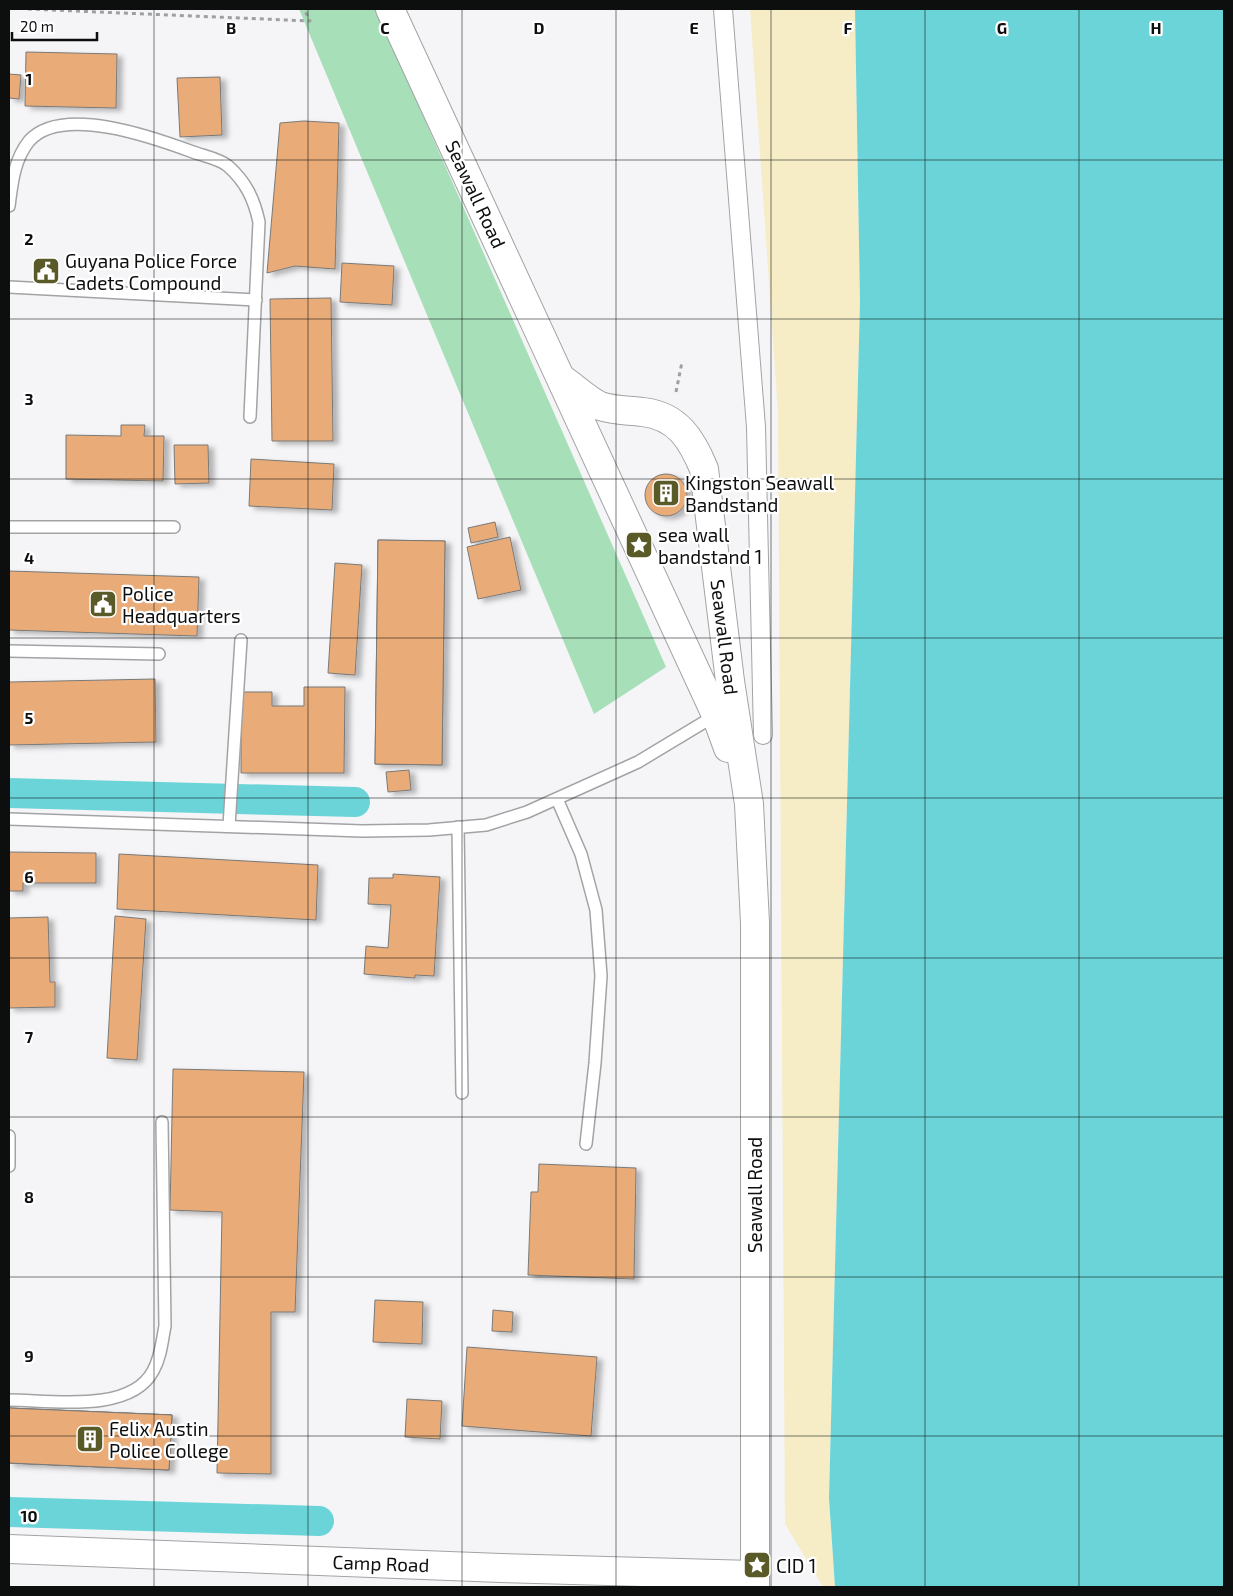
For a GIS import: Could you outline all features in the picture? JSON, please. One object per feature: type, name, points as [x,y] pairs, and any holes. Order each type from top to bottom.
[{"type":"street","name":"Seawall Road","points":[[390,9],[716,715],[749,804]]},
{"type":"street","points":[[723,9],[756,426],[763,735]]},
{"type":"street","name":"Seawall Road","points":[[562,379],[599,405],[617,411],[644,412],[670,420],[692,441],[704,469],[730,681],[749,804],[755,923],[754,1581]]},
{"type":"street","name":"Camp Road","points":[[9,1549],[501,1568],[754,1581]]},
{"type":"lane","points":[[9,206],[14,171],[20,155],[30,140],[56,127],[77,124],[98,125],[162,141],[226,165],[244,183],[254,201],[258,222],[250,417]]},
{"type":"lane","points":[[9,287],[256,300]]},
{"type":"lane","points":[[9,527],[174,527]]},
{"type":"lane","points":[[230,826],[241,640]]},
{"type":"lane","points":[[9,651],[159,654]]},
{"type":"lane","points":[[9,819],[362,831],[429,830],[494,822],[527,812],[638,762],[716,715]]},
{"type":"lane","points":[[557,799],[581,854],[596,910],[601,976],[595,1063],[586,1144]]},
{"type":"lane","points":[[458,827],[462,1093]]},
{"type":"lane","points":[[9,1400],[97,1401],[122,1396],[140,1387],[153,1372],[160,1354],[164,1326],[162,1122]]},
{"type":"lane","points":[[9,1136],[9,1166]]},
{"type":"lane","points":[[9,1549],[9,1557]]},
{"type":"path","points":[[28,9],[310,21],[304,9]]},
{"type":"green space","points":[[299,9],[376,9],[666,667],[594,714]]},
{"type":"sand","points":[[750,9],[855,9],[860,302],[829,1498],[835,1587],[823,1587],[785,1524],[778,413]]},
{"type":"water","points":[[855,9],[1224,9],[1224,1587],[835,1587],[829,1498],[860,302]]},
{"type":"building","points":[[26,52],[117,54],[116,108],[25,106]]},
{"type":"building","points":[[9,74],[21,75],[19,99],[9,98]]},
{"type":"building","points":[[220,77],[222,135],[180,137],[177,78]]},
{"type":"building","points":[[304,121],[339,123],[335,269],[295,266],[267,273],[280,123]]},
{"type":"building","points":[[342,263],[394,266],[392,305],[340,302]]},
{"type":"building","points":[[331,298],[333,441],[272,441],[270,299]]},
{"type":"building","points":[[121,425],[145,425],[144,436],[164,436],[163,481],[66,479],[66,435],[121,436]]},
{"type":"building","points":[[174,445],[208,445],[209,483],[175,484]]},
{"type":"building","points":[[251,459],[334,464],[332,510],[249,506]]},
{"type":"building","name":"Kingston Seawall Bandstand","points":[[666,474],[681,480],[687,495],[681,510],[666,516],[651,510],[645,495],[651,480]]},
{"type":"building","points":[[495,522],[498,537],[471,543],[468,528]]},
{"type":"building","points":[[510,537],[521,590],[478,599],[467,547]]},
{"type":"building","points":[[378,540],[445,541],[442,765],[375,764]]},
{"type":"building","points":[[378,540],[445,541],[442,765],[375,764]]},
{"type":"building","points":[[335,563],[362,565],[355,675],[328,673]]},
{"type":"building","name":"Police Headquarters","points":[[9,571],[199,577],[197,636],[9,630]]},
{"type":"building","points":[[155,679],[156,742],[9,745],[9,682]]},
{"type":"building","points":[[304,687],[345,687],[344,773],[241,773],[241,692],[272,692],[272,706],[304,706]]},
{"type":"building","points":[[409,770],[411,790],[388,792],[386,772]]},
{"type":"building","points":[[9,852],[96,853],[96,883],[23,883],[23,891],[9,891]]},
{"type":"building","points":[[119,854],[318,865],[316,920],[117,909]]},
{"type":"building","points":[[393,874],[440,877],[434,976],[415,975],[415,978],[364,974],[366,946],[388,948],[391,905],[368,904],[369,878],[393,878]]},
{"type":"building","points":[[115,916],[146,919],[137,1060],[107,1058]]},
{"type":"building","points":[[48,917],[50,982],[55,982],[55,1007],[9,1008],[9,918]]},
{"type":"building","points":[[173,1069],[304,1072],[295,1312],[271,1312],[271,1474],[217,1473],[222,1212],[170,1210]]},
{"type":"building","points":[[539,1164],[636,1168],[634,1279],[528,1275],[531,1192],[538,1192]]},
{"type":"building","points":[[375,1300],[423,1302],[422,1344],[373,1342]]},
{"type":"building","points":[[493,1310],[513,1312],[512,1332],[492,1331]]},
{"type":"building","points":[[467,1347],[597,1357],[591,1436],[462,1426]]},
{"type":"building","points":[[407,1399],[442,1401],[440,1439],[405,1437]]},
{"type":"building","name":"Felix Austin Police College","points":[[9,1408],[172,1415],[169,1470],[9,1463]]},
{"type":"building","name":"Felix Austin Police College","points":[[9,1408],[172,1415],[169,1470],[9,1463]]},
{"type":"building","name":"Felix Austin Police College","points":[[9,1408],[172,1415],[169,1470],[9,1463]]},
{"type":"waterway","points":[[9,793],[355,802]]},
{"type":"waterway","points":[[9,1512],[319,1521]]},
{"type":"place","name":"Guyana Police Force Cadets Compound","points":[[46,271]]},
{"type":"place","name":"Kingston Seawall Bandstand","points":[[666,493]]},
{"type":"place","name":"sea wall bandstand 1","points":[[639,545]]},
{"type":"place","name":"Police Headquarters","points":[[103,604]]},
{"type":"place","name":"Felix Austin Police College","points":[[90,1439]]},
{"type":"place","name":"CID 1","points":[[757,1565]]}]
